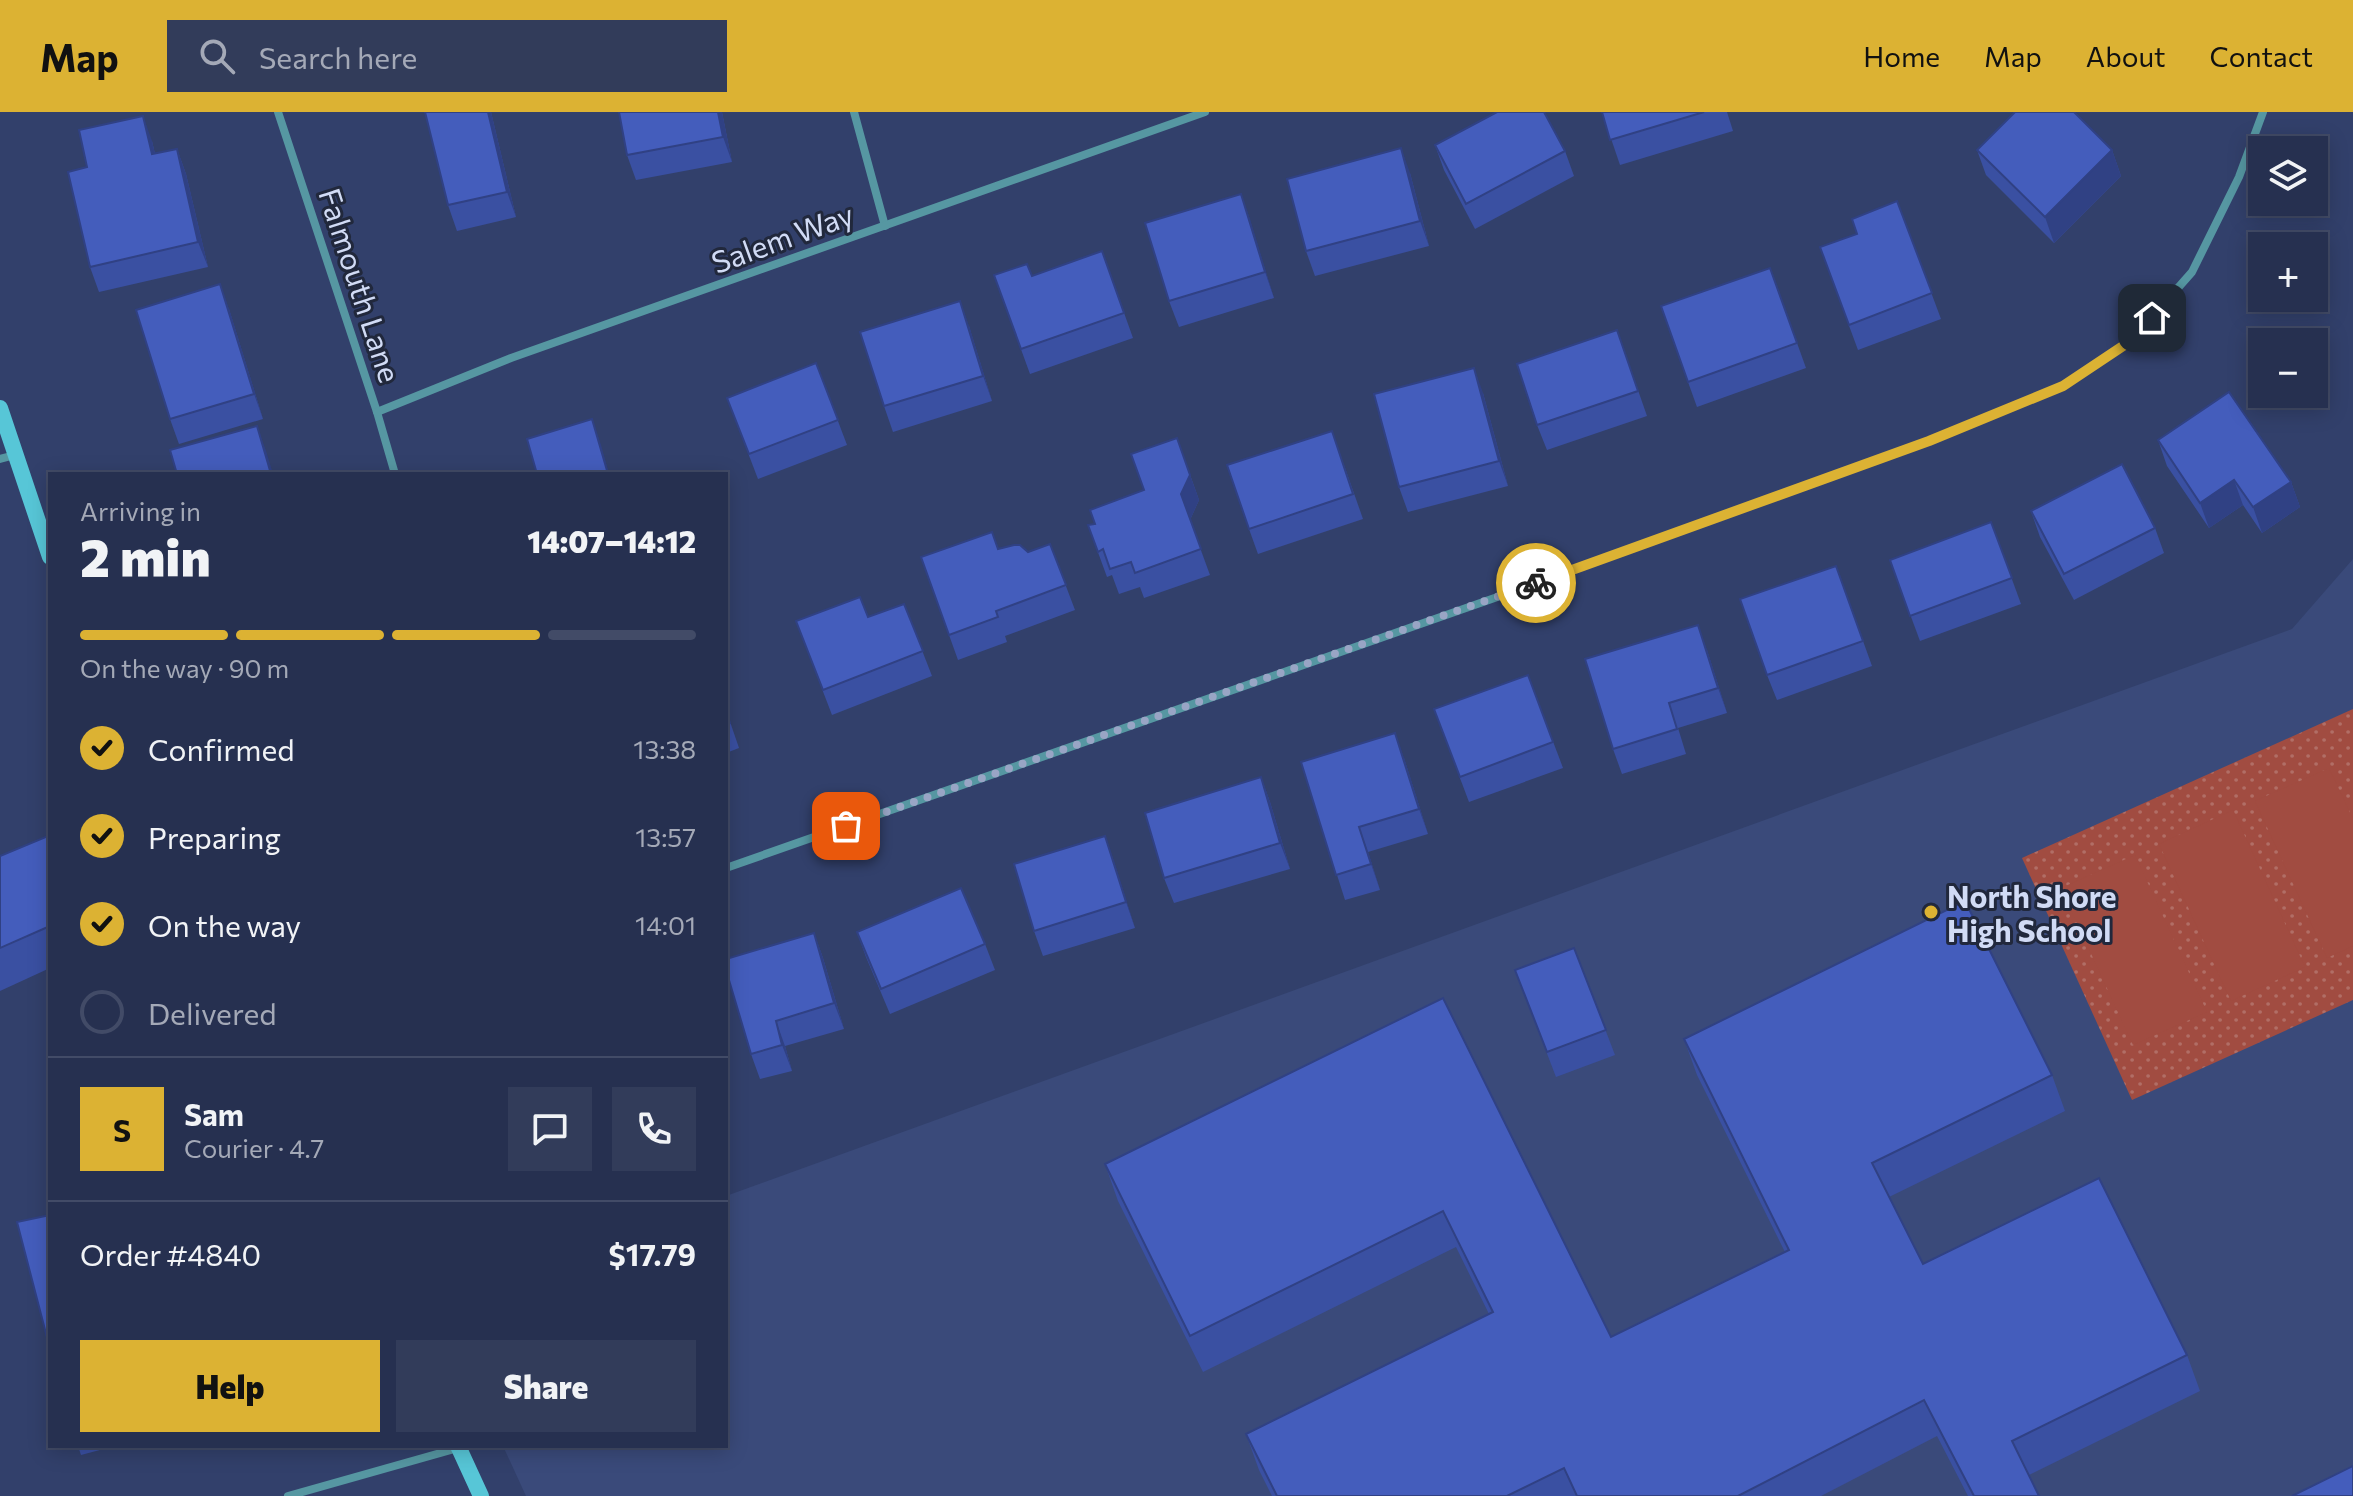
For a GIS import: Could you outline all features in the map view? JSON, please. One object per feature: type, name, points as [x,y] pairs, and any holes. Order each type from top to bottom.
[{"type":"main road","points":[[0,408],[8,457],[48,552]]},
{"type":"main road","points":[[459,1448],[481,1496]]},
{"type":"street","name":"Falmouth Lane","points":[[278,112],[394,472]]},
{"type":"street","points":[[854,112],[885,226]]},
{"type":"street","name":"Salem Way","points":[[377,412],[511,358],[1205,112]]},
{"type":"street","points":[[728,867],[1812,484],[1929,441],[2063,386],[2132,340],[2192,272],[2239,177],[2263,112]]},
{"type":"street","points":[[288,1496],[456,1448]]},
{"type":"shaded area","name":"North Shore High School","points":[[2353,559],[2353,1496],[526,1496],[504,1448],[728,1448],[728,1195],[2292,629]]},
{"type":"shaded area","points":[[2353,709],[2353,1000],[2132,1100],[2022,858]]},
{"type":"shaded area","points":[[2329,768],[2353,819],[2353,946],[2327,958],[2255,801]]},
{"type":"shaded area","points":[[2233,810],[2305,967],[2231,1001],[2159,844]]},
{"type":"shaded area","points":[[2135,855],[2207,1012],[2133,1045],[2061,888]]},
{"type":"building","points":[[425,112],[488,112],[507,192],[448,205]]},
{"type":"building","points":[[619,112],[718,112],[723,137],[627,155]]},
{"type":"building","points":[[1497,112],[1544,112],[1565,151],[1466,204],[1435,145]]},
{"type":"building","points":[[1602,112],[1704,112],[1610,140]]},
{"type":"building","points":[[2015,112],[2074,112],[2112,150],[2045,217],[1977,150]]},
{"type":"building","points":[[143,116],[152,154],[177,149],[198,242],[90,267],[68,172],[87,167],[79,130]]},
{"type":"building","points":[[1401,148],[1420,221],[1306,251],[1287,179]]},
{"type":"building","points":[[1241,194],[1265,272],[1169,301],[1145,223]]},
{"type":"building","points":[[1897,201],[1932,293],[1849,325],[1820,247],[1857,234],[1852,219]]},
{"type":"building","points":[[1102,251],[1124,313],[1021,349],[994,275],[1027,264],[1032,276]]},
{"type":"building","points":[[1770,268],[1797,343],[1688,382],[1661,306]]},
{"type":"building","points":[[220,284],[254,394],[170,419],[136,310]]},
{"type":"building","points":[[960,301],[983,376],[884,406],[860,332]]},
{"type":"building","points":[[1617,330],[1638,391],[1537,425],[1517,364]]},
{"type":"building","points":[[816,363],[838,420],[749,454],[727,398]]},
{"type":"building","points":[[1474,368],[1499,461],[1399,487],[1374,394]]},
{"type":"building","points":[[2229,392],[2291,482],[2253,507],[2234,480],[2200,503],[2158,440]]},
{"type":"building","points":[[592,419],[607,472],[536,472],[527,439]]},
{"type":"building","points":[[257,426],[270,472],[176,472],[170,450]]},
{"type":"building","points":[[1332,431],[1353,494],[1249,529],[1227,465]]},
{"type":"building","points":[[1177,438],[1190,475],[1181,494],[1201,549],[1135,573],[1131,562],[1110,569],[1103,549],[1098,552],[1088,525],[1095,524],[1090,510],[1144,490],[1131,454]]},
{"type":"building","points":[[2122,464],[2155,528],[2064,574],[2031,511]]},
{"type":"building","points":[[1991,522],[2012,578],[1910,616],[1890,560]]},
{"type":"building","points":[[992,532],[998,549],[1020,545],[1028,552],[1050,544],[1066,585],[996,611],[998,617],[949,635],[921,557]]},
{"type":"building","points":[[1836,566],[1863,641],[1767,675],[1740,599]]},
{"type":"building","points":[[860,597],[868,617],[904,604],[923,651],[823,690],[796,621]]},
{"type":"building","points":[[1698,625],[1718,688],[1669,703],[1677,729],[1613,749],[1585,659]]},
{"type":"building","points":[[1528,675],[1553,742],[1460,777],[1434,709]]},
{"type":"building","points":[[1395,733],[1419,809],[1359,827],[1371,864],[1336,875],[1301,762]]},
{"type":"building","points":[[1261,777],[1280,843],[1164,878],[1145,813]]},
{"type":"building","points":[[48,836],[48,927],[0,948],[0,856]]},
{"type":"building","points":[[1105,836],[1126,902],[1034,931],[1014,864]]},
{"type":"building","points":[[961,888],[985,944],[881,989],[857,932]]},
{"type":"building","points":[[1965,901],[2052,1075],[1872,1163],[1923,1264],[2099,1178],[2187,1355],[2012,1441],[2039,1496],[1974,1496],[1924,1400],[1738,1496],[1577,1496],[1564,1468],[1507,1496],[1277,1496],[1246,1434],[1493,1312],[1443,1211],[1190,1336],[1105,1164],[1443,998],[1611,1337],[1789,1250],[1684,1039]]},
{"type":"building","points":[[814,933],[834,1003],[776,1021],[782,1045],[751,1054],[728,977],[728,958]]},
{"type":"building","points":[[1574,948],[1606,1030],[1547,1052],[1515,970]]},
{"type":"building","points":[[48,1215],[48,1341],[17,1222]]},
{"type":"building","points":[[2353,1466],[2353,1496],[2292,1496]]},
{"type":"way so far","points":[[846,826],[1536,583]]},
{"type":"place","name":"North Shore High School","points":[[1931,912]]},
{"type":"route","points":[[1536,583],[1929,441],[2063,386],[2132,340],[2152,318]]}]
